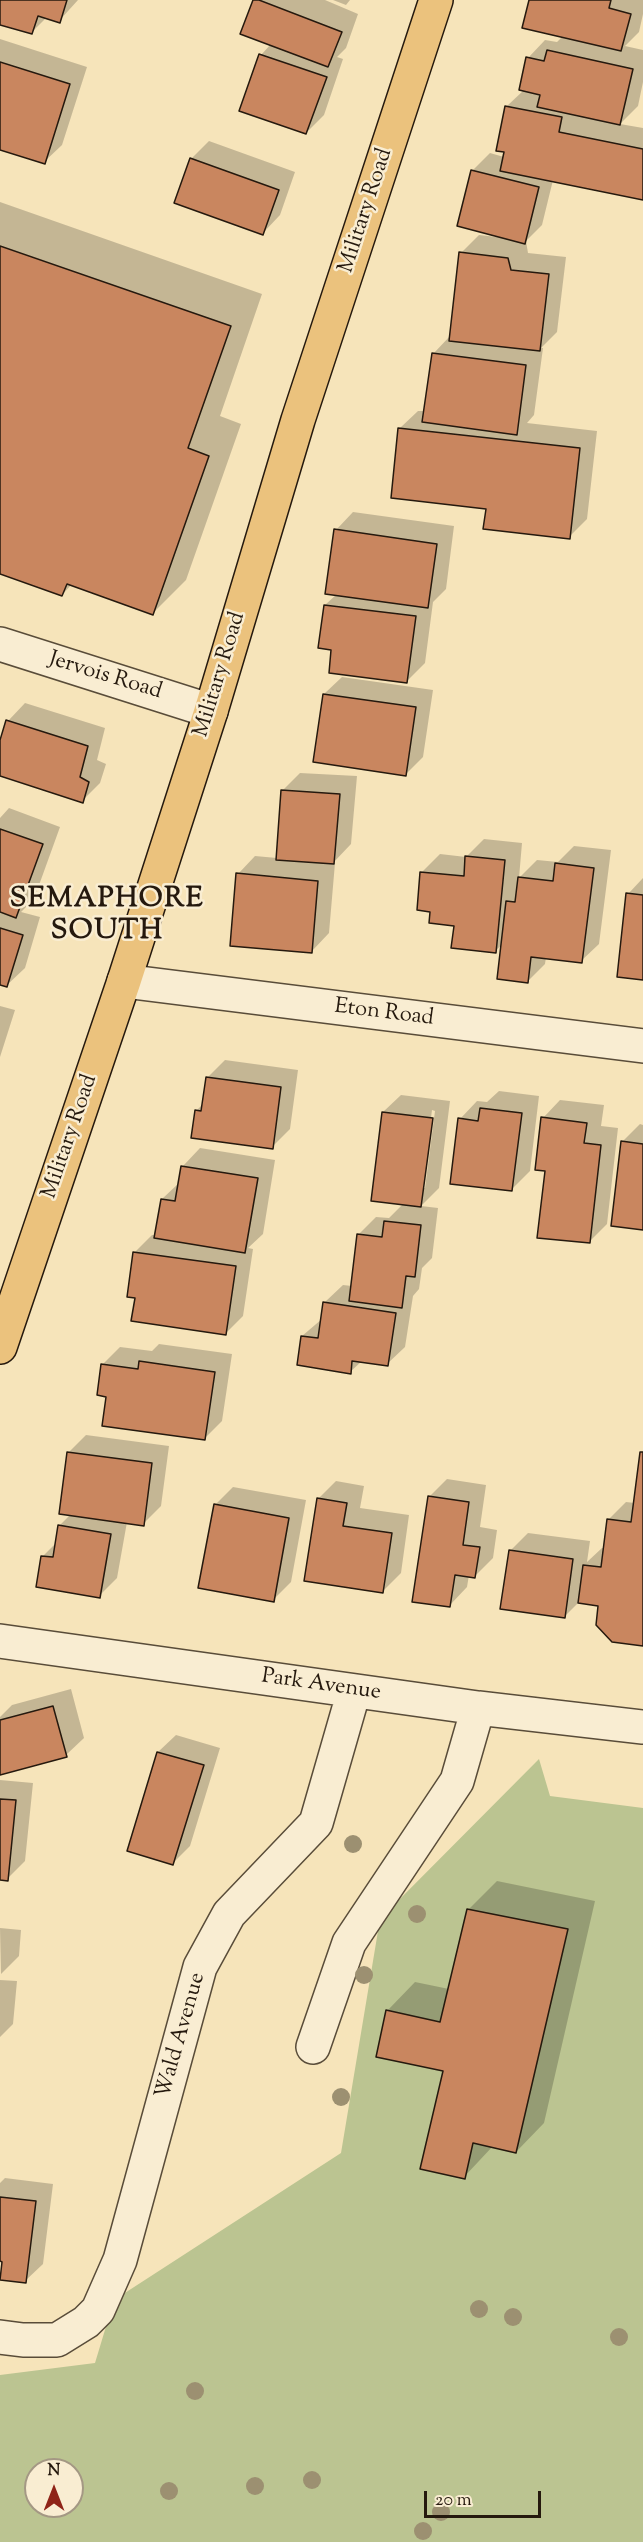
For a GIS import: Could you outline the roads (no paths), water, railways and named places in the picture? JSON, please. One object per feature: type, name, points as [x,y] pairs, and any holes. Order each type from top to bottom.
[{"type":"main road","name":"Military Road","points":[[0,1347],[124,981],[211,711],[302,408],[436,0]]},
{"type":"street","name":"Jervois Road","points":[[0,644],[211,711]]},
{"type":"street","name":"Eton Road","points":[[124,981],[643,1046]]},
{"type":"street","name":"Park Avenue","points":[[0,1641],[478,1708],[643,1727]]},
{"type":"street","name":"Wald Avenue","points":[[0,2337],[57,2340],[86,2322],[98,2310],[120,2260],[200,1967],[229,1914],[316,1823],[354,1691]]},
{"type":"street","points":[[313,2047],[349,1943],[457,1781],[478,1708]]},
{"type":"district","name":"SEMAPHORE SOUTH","points":[[107,917]]}]
